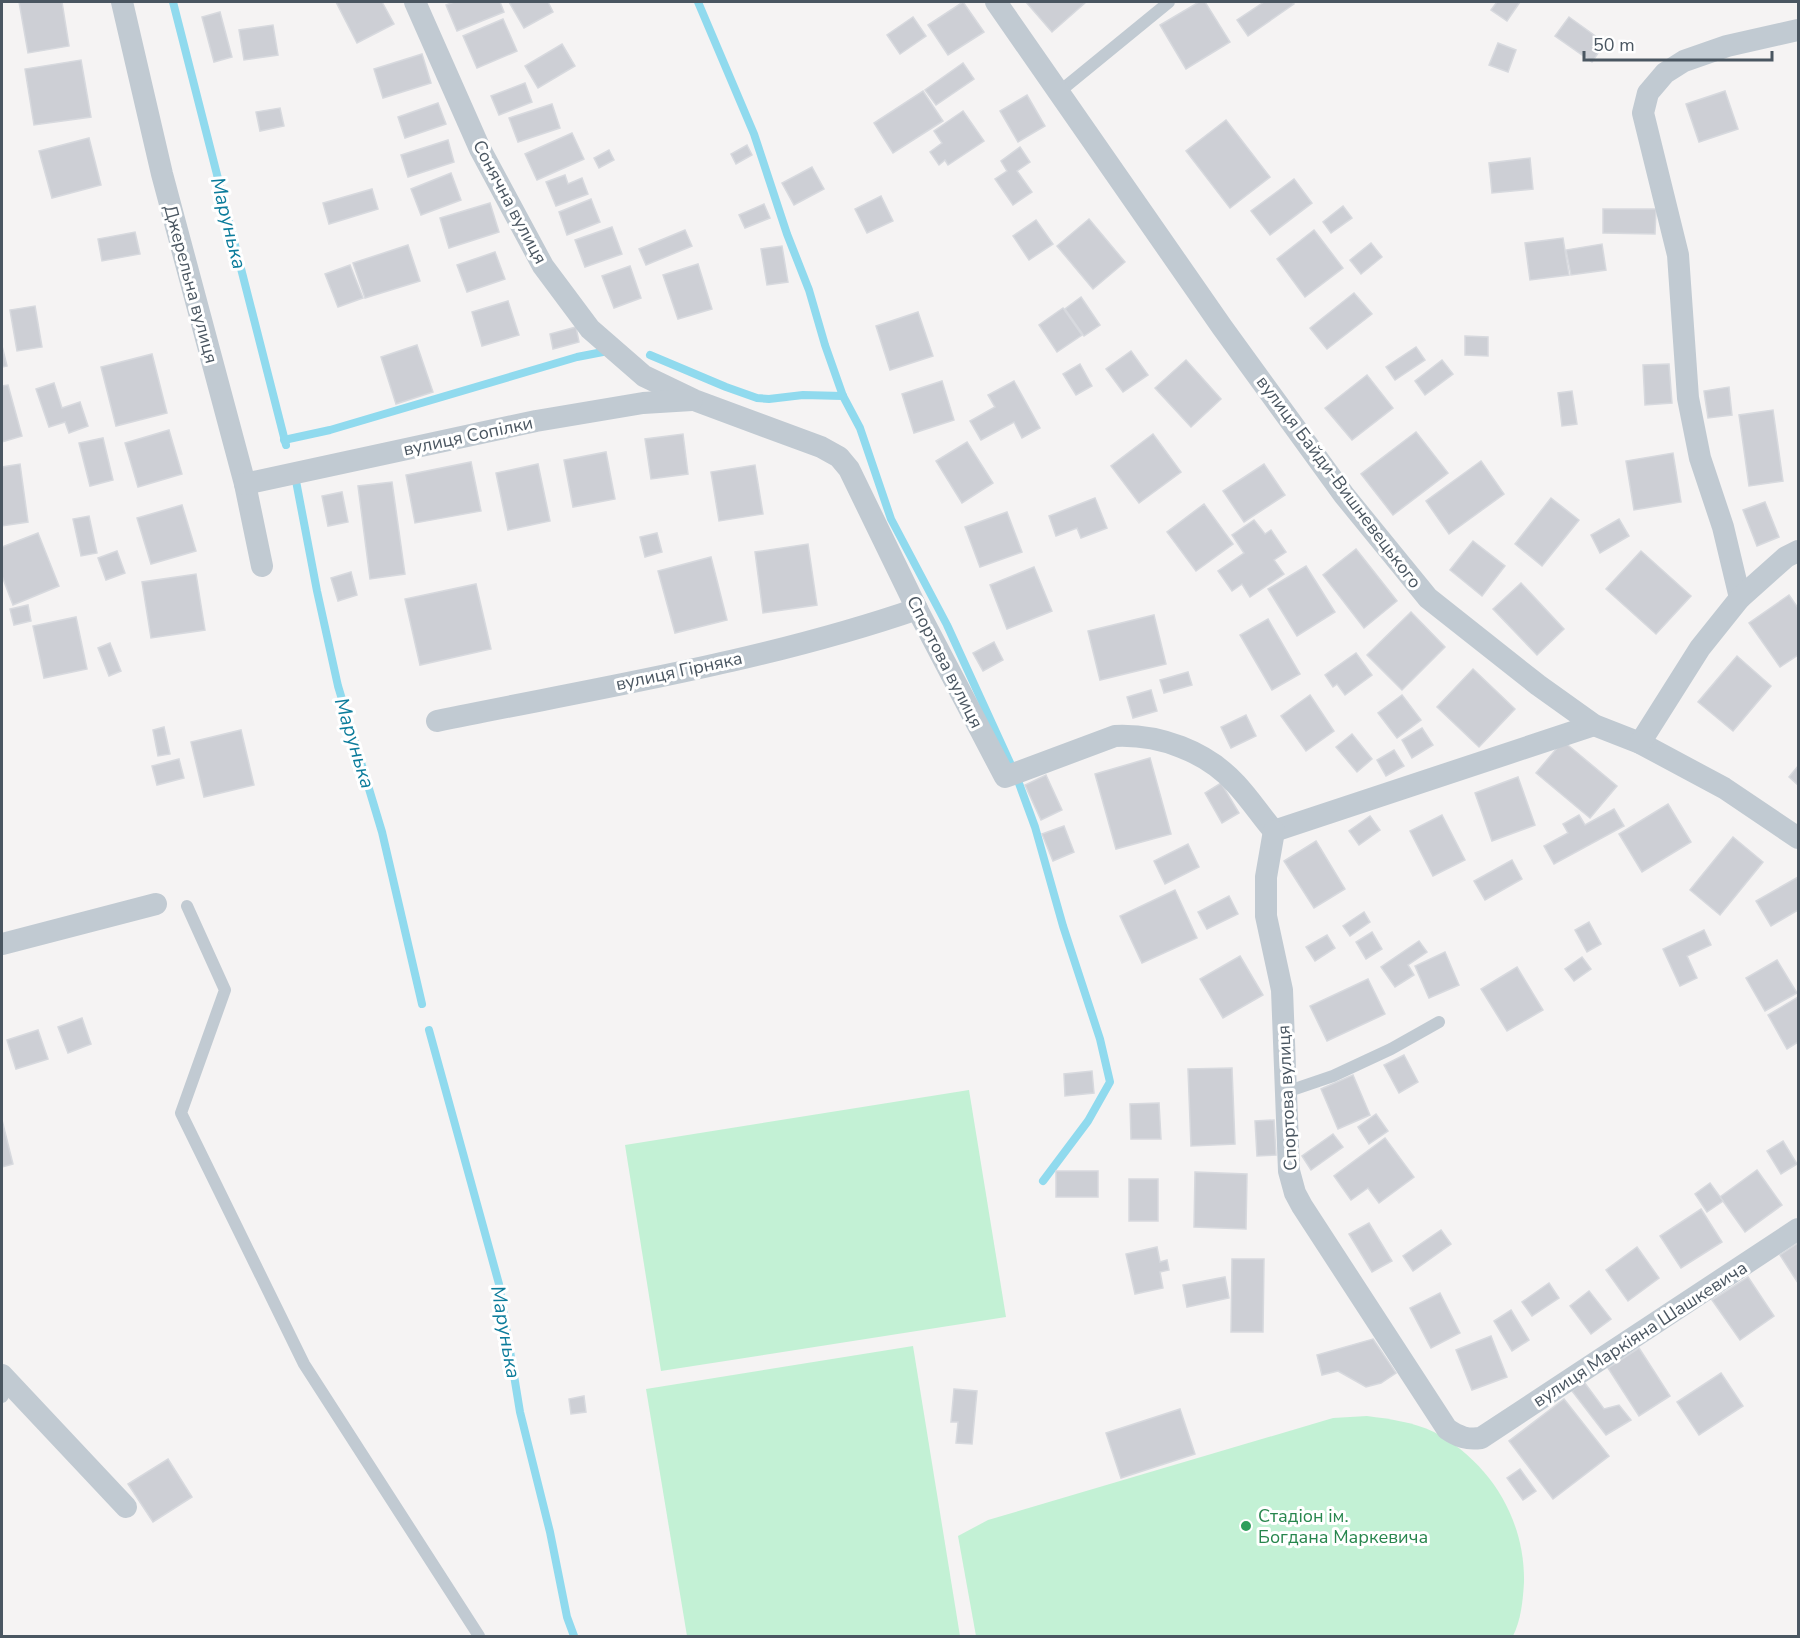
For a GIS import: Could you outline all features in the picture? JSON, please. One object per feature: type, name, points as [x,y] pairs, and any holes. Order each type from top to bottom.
[{"type":"street","name":"Джерельна вулиця","points":[[122,2],[162,174],[245,484],[262,566]]},
{"type":"street","name":"Сонячна вулиця","points":[[415,2],[480,149],[543,266],[590,329],[644,376]]},
{"type":"street","name":"вулиця Байди-Вишневецького","points":[[996,2],[1222,327],[1344,495],[1428,598],[1538,685],[1594,725],[1640,743],[1724,788],[1798,838]]},
{"type":"street","points":[[1740,598],[1723,527],[1700,458],[1688,398],[1678,255],[1643,113],[1648,93],[1665,74],[1684,61],[1726,46],[1798,30]]},
{"type":"street","name":"Спортова вулиця","points":[[644,376],[694,399],[821,447],[839,457],[849,470],[917,609],[1005,777],[1115,736],[1134,735],[1180,746],[1203,757],[1235,783],[1274,831],[1266,877],[1266,916],[1282,990],[1289,1171],[1295,1193],[1447,1429],[1459,1437],[1470,1440],[1481,1438]]},
{"type":"street","name":"вулиця Сопілки","points":[[245,484],[536,421],[643,403],[694,399]]},
{"type":"street","points":[[1640,743],[1700,648],[1740,598],[1786,556],[1798,551]]},
{"type":"street","name":"вулиця Гірняка","points":[[437,721],[735,660],[888,619],[917,609]]},
{"type":"street","points":[[1274,831],[1594,725]]},
{"type":"street","points":[[2,944],[156,904]]},
{"type":"street","name":"вулиця Маркіяна Шашкевича","points":[[1481,1438],[1798,1229]]},
{"type":"street","points":[[4,1385],[126,1506]]},
{"type":"lane","points":[[1059,92],[1168,2]]},
{"type":"lane","points":[[187,906],[225,990],[181,1113],[304,1364],[479,1636]]},
{"type":"lane","points":[[1286,1092],[1333,1076],[1391,1049],[1439,1022]]},
{"type":"green space","points":[[969,1090],[1006,1317],[661,1371],[625,1145]]},
{"type":"green space","points":[[913,1346],[960,1636],[687,1636],[646,1389]]},
{"type":"green space","name":"Стадіон ім. Богдана Маркевича","points":[[1367,1416],[1410,1423],[1434,1432],[1454,1444],[1472,1459],[1500,1495],[1511,1515],[1523,1559],[1522,1603],[1513,1636],[976,1636],[958,1536],[988,1520],[1333,1418]]},
{"type":"building","points":[[19,2],[62,2],[69,46],[28,53]]},
{"type":"building","points":[[336,2],[382,2],[394,24],[357,43]]},
{"type":"building","points":[[454,2],[500,2],[504,12],[457,31],[446,5]]},
{"type":"building","points":[[509,2],[548,2],[553,12],[524,28]]},
{"type":"building","points":[[963,2],[984,32],[948,55],[928,25]]},
{"type":"building","points":[[1026,2],[1086,2],[1052,32]]},
{"type":"building","points":[[1199,2],[1205,2],[1230,42],[1186,69],[1160,25]]},
{"type":"building","points":[[1264,2],[1292,2],[1294,4],[1248,36],[1237,20]]},
{"type":"building","points":[[1497,2],[1520,2],[1507,21],[1491,10]]},
{"type":"building","points":[[220,12],[232,57],[214,62],[202,17]]},
{"type":"building","points":[[913,17],[926,36],[900,54],[887,35]]},
{"type":"building","points":[[1569,17],[1605,43],[1592,62],[1555,36]]},
{"type":"building","points":[[503,19],[517,51],[477,68],[463,36]]},
{"type":"building","points":[[273,25],[278,55],[244,60],[239,30]]},
{"type":"building","points":[[1498,43],[1516,50],[1508,72],[1489,65]]},
{"type":"building","points":[[562,44],[575,66],[538,88],[525,66]]},
{"type":"building","points":[[422,54],[431,83],[383,98],[374,69]]},
{"type":"building","points":[[81,60],[91,117],[34,125],[25,69]]},
{"type":"building","points":[[963,63],[974,79],[936,105],[925,90]]},
{"type":"building","points":[[525,83],[532,102],[499,115],[491,96]]},
{"type":"building","points":[[923,91],[943,121],[893,153],[874,123]]},
{"type":"building","points":[[1725,91],[1738,129],[1699,142],[1686,104]]},
{"type":"building","points":[[1027,95],[1045,126],[1018,142],[1000,111]]},
{"type":"building","points":[[438,103],[446,124],[405,138],[398,117]]},
{"type":"building","points":[[552,104],[560,128],[518,142],[509,118]]},
{"type":"building","points":[[280,108],[284,126],[260,131],[256,112]]},
{"type":"building","points":[[963,111],[984,141],[948,165],[945,160],[939,165],[930,152],[942,143],[934,131]]},
{"type":"building","points":[[1226,120],[1270,177],[1230,208],[1186,151]]},
{"type":"building","points":[[572,133],[584,159],[537,180],[525,154]]},
{"type":"building","points":[[89,138],[101,185],[52,198],[39,151]]},
{"type":"building","points":[[448,140],[454,162],[408,177],[401,155]]},
{"type":"building","points":[[747,145],[752,155],[736,164],[731,154]]},
{"type":"building","points":[[1020,147],[1030,162],[1017,171],[1032,192],[1013,205],[995,179],[1007,171],[1001,161]]},
{"type":"building","points":[[609,150],[614,160],[599,168],[594,158]]},
{"type":"building","points":[[1530,158],[1533,189],[1492,193],[1489,163]]},
{"type":"building","points":[[812,167],[824,189],[794,205],[782,183]]},
{"type":"building","points":[[451,173],[461,200],[421,215],[411,189]]},
{"type":"building","points":[[565,175],[568,184],[582,178],[588,194],[556,206],[546,182]]},
{"type":"building","points":[[1294,179],[1312,203],[1270,235],[1251,211]]},
{"type":"building","points":[[372,189],[378,209],[329,224],[323,203]]},
{"type":"building","points":[[881,196],[893,221],[867,233],[855,209]]},
{"type":"building","points":[[591,199],[600,222],[567,235],[559,212]]},
{"type":"building","points":[[490,203],[499,232],[449,248],[440,218]]},
{"type":"building","points":[[764,204],[770,218],[745,228],[739,215]]},
{"type":"building","points":[[1343,206],[1352,218],[1331,233],[1323,222]]},
{"type":"building","points":[[1603,209],[1656,209],[1655,234],[1603,233]]},
{"type":"building","points":[[1089,219],[1125,262],[1093,289],[1057,246]]},
{"type":"building","points":[[1036,220],[1053,244],[1029,260],[1013,236]]},
{"type":"building","points":[[612,227],[622,254],[585,267],[575,240]]},
{"type":"building","points":[[685,230],[692,246],[646,265],[639,249]]},
{"type":"building","points":[[1314,230],[1343,268],[1305,297],[1277,259]]},
{"type":"building","points":[[135,232],[140,254],[102,261],[98,239]]},
{"type":"building","points":[[1563,238],[1569,275],[1530,280],[1525,243]]},
{"type":"building","points":[[1371,243],[1382,257],[1361,274],[1350,260]]},
{"type":"building","points":[[1602,244],[1606,270],[1571,275],[1566,250]]},
{"type":"building","points":[[408,245],[420,281],[365,298],[353,263]]},
{"type":"building","points":[[782,246],[788,282],[767,285],[761,249]]},
{"type":"building","points":[[495,252],[505,279],[467,292],[457,265]]},
{"type":"building","points":[[698,264],[712,309],[678,319],[663,275]]},
{"type":"building","points":[[350,265],[363,298],[338,307],[325,274]]},
{"type":"building","points":[[630,266],[641,298],[614,308],[602,276]]},
{"type":"building","points":[[1354,293],[1372,314],[1327,349],[1310,328]]},
{"type":"building","points":[[1081,297],[1100,325],[1084,336],[1065,309]]},
{"type":"building","points":[[508,301],[519,335],[482,346],[472,312]]},
{"type":"building","points":[[35,306],[42,347],[17,351],[10,310]]},
{"type":"building","points":[[1063,308],[1082,335],[1057,352],[1039,325]]},
{"type":"building","points":[[918,312],[933,356],[890,370],[876,326]]},
{"type":"building","points":[[576,327],[579,342],[553,349],[550,334]]},
{"type":"building","points":[[1465,336],[1488,337],[1488,356],[1465,355]]},
{"type":"building","points":[[417,345],[433,392],[396,404],[381,357]]},
{"type":"building","points":[[2,346],[7,366],[2,367]]},
{"type":"building","points":[[1416,347],[1425,360],[1395,380],[1386,367]]},
{"type":"building","points":[[1131,351],[1148,375],[1123,392],[1106,369]]},
{"type":"building","points":[[152,354],[167,413],[116,426],[101,367]]},
{"type":"building","points":[[1186,360],[1221,399],[1191,427],[1155,388]]},
{"type":"building","points":[[1442,360],[1453,374],[1425,395],[1415,381]]},
{"type":"building","points":[[1080,364],[1092,386],[1076,395],[1063,374]]},
{"type":"building","points":[[1669,364],[1672,403],[1645,405],[1643,365]]},
{"type":"building","points":[[1367,375],[1393,408],[1352,440],[1325,408]]},
{"type":"building","points":[[942,381],[954,420],[914,433],[902,394]]},
{"type":"building","points":[[1014,381],[1040,428],[1022,438],[1014,422],[981,440],[970,421],[995,407],[988,395]]},
{"type":"building","points":[[54,383],[62,408],[80,402],[88,426],[69,433],[65,422],[49,427],[36,389]]},
{"type":"building","points":[[8,385],[22,436],[2,442],[2,386]]},
{"type":"building","points":[[1729,387],[1732,415],[1708,418],[1704,391]]},
{"type":"building","points":[[1572,391],[1577,424],[1562,426],[1558,393]]},
{"type":"building","points":[[1773,410],[1783,481],[1749,486],[1739,415]]},
{"type":"building","points":[[169,430],[182,474],[138,487],[125,443]]},
{"type":"building","points":[[1416,432],[1448,473],[1393,515],[1361,474]]},
{"type":"building","points":[[683,434],[688,474],[651,479],[645,439]]},
{"type":"building","points":[[1153,434],[1181,472],[1139,503],[1111,466]]},
{"type":"building","points":[[103,438],[113,480],[90,486],[79,443]]},
{"type":"building","points":[[967,442],[993,483],[962,503],[936,461]]},
{"type":"building","points":[[606,452],[615,499],[573,507],[564,460]]},
{"type":"building","points":[[1673,453],[1681,502],[1634,510],[1626,461]]},
{"type":"building","points":[[1481,461],[1504,494],[1449,534],[1426,501]]},
{"type":"building","points":[[471,462],[481,511],[415,523],[406,475]]},
{"type":"building","points":[[20,464],[28,522],[2,526],[2,467]]},
{"type":"building","points":[[538,464],[550,521],[508,530],[496,473]]},
{"type":"building","points":[[1264,464],[1285,495],[1244,522],[1223,491]]},
{"type":"building","points":[[755,465],[763,514],[719,521],[711,472]]},
{"type":"building","points":[[392,482],[405,574],[370,579],[358,486]]},
{"type":"building","points":[[342,492],[348,522],[328,526],[322,496]]},
{"type":"building","points":[[1095,498],[1107,528],[1081,538],[1077,528],[1056,536],[1049,516]]},
{"type":"building","points":[[1551,498],[1579,520],[1542,566],[1515,544]]},
{"type":"building","points":[[1765,502],[1779,537],[1757,546],[1743,510]]},
{"type":"building","points":[[1204,504],[1233,544],[1196,571],[1167,532]]},
{"type":"building","points":[[182,505],[196,551],[151,564],[137,518]]},
{"type":"building","points":[[1007,512],[1022,552],[980,567],[965,527]]},
{"type":"building","points":[[89,516],[97,553],[81,556],[73,519]]},
{"type":"building","points":[[1619,519],[1629,536],[1600,553],[1591,535]]},
{"type":"building","points":[[1254,520],[1265,534],[1271,530],[1286,552],[1274,560],[1284,574],[1250,597],[1242,584],[1232,591],[1218,571],[1244,553],[1232,535]]},
{"type":"building","points":[[38,533],[59,586],[13,605],[2,576],[2,547]]},
{"type":"building","points":[[657,533],[662,552],[645,557],[640,537]]},
{"type":"building","points":[[1473,541],[1505,566],[1482,596],[1450,570]]},
{"type":"building","points":[[808,544],[817,605],[763,613],[755,552]]},
{"type":"building","points":[[1356,549],[1397,601],[1364,628],[1323,575]]},
{"type":"building","points":[[117,551],[125,573],[106,580],[98,558]]},
{"type":"building","points":[[1641,551],[1691,596],[1656,634],[1606,589]]},
{"type":"building","points":[[711,557],[727,620],[675,633],[658,571]]},
{"type":"building","points":[[1306,566],[1335,612],[1297,636],[1268,589]]},
{"type":"building","points":[[1034,567],[1052,611],[1007,629],[990,585]]},
{"type":"building","points":[[351,572],[357,595],[338,601],[331,578]]},
{"type":"building","points":[[196,574],[205,630],[151,638],[142,582]]},
{"type":"building","points":[[1521,583],[1564,629],[1537,655],[1493,609]]},
{"type":"building","points":[[476,584],[491,649],[420,665],[405,599]]},
{"type":"building","points":[[1789,595],[1798,608],[1798,655],[1780,667],[1749,623]]},
{"type":"building","points":[[28,605],[31,621],[14,625],[10,609]]},
{"type":"building","points":[[1411,612],[1445,647],[1402,690],[1367,655]]},
{"type":"building","points":[[1154,615],[1166,664],[1100,680],[1088,631]]},
{"type":"building","points":[[76,617],[87,669],[44,678],[33,626]]},
{"type":"building","points":[[1268,619],[1300,674],[1272,690],[1240,635]]},
{"type":"building","points":[[994,642],[1003,660],[983,671],[973,653]]},
{"type":"building","points":[[110,643],[121,671],[109,676],[98,648]]},
{"type":"building","points":[[1356,653],[1372,675],[1345,695],[1337,684],[1333,687],[1325,675]]},
{"type":"building","points":[[1737,656],[1771,686],[1733,731],[1698,702]]},
{"type":"building","points":[[1473,669],[1515,709],[1479,747],[1437,707]]},
{"type":"building","points":[[1188,672],[1192,685],[1164,693],[1160,680]]},
{"type":"building","points":[[1151,690],[1157,711],[1133,718],[1127,697]]},
{"type":"building","points":[[1310,695],[1334,731],[1306,751],[1281,716]]},
{"type":"building","points":[[1402,695],[1421,720],[1397,738],[1378,713]]},
{"type":"building","points":[[1246,715],[1256,736],[1231,748],[1221,727]]},
{"type":"building","points":[[164,727],[170,754],[158,756],[153,730]]},
{"type":"building","points":[[1422,728],[1433,745],[1412,758],[1402,740]]},
{"type":"building","points":[[241,730],[254,785],[204,797],[191,742]]},
{"type":"building","points":[[1352,734],[1372,759],[1357,772],[1336,747]]},
{"type":"building","points":[[1563,741],[1617,786],[1590,818],[1536,773]]},
{"type":"building","points":[[1394,750],[1404,766],[1386,776],[1377,760]]},
{"type":"building","points":[[1150,758],[1171,834],[1116,849],[1095,774]]},
{"type":"building","points":[[179,759],[184,778],[157,785],[152,766]]},
{"type":"building","points":[[1798,766],[1798,785],[1789,777]]},
{"type":"building","points":[[1046,775],[1062,810],[1041,820],[1025,785]]},
{"type":"building","points":[[1518,777],[1535,825],[1492,841],[1475,793]]},
{"type":"building","points":[[1221,783],[1239,813],[1222,823],[1205,793]]},
{"type":"building","points":[[1668,804],[1691,842],[1642,872],[1619,834]]},
{"type":"building","points":[[1614,809],[1624,826],[1554,864],[1544,846],[1568,833],[1563,824],[1579,815],[1585,825]]},
{"type":"building","points":[[1442,815],[1465,860],[1433,876],[1410,831]]},
{"type":"building","points":[[1370,816],[1380,830],[1359,845],[1349,831]]},
{"type":"building","points":[[1064,826],[1074,852],[1053,861],[1042,834]]},
{"type":"building","points":[[1733,837],[1763,862],[1720,915],[1690,890]]},
{"type":"building","points":[[1316,841],[1345,889],[1314,908],[1284,861]]},
{"type":"building","points":[[1188,844],[1199,867],[1165,884],[1154,861]]},
{"type":"building","points":[[1512,860],[1522,879],[1485,900],[1474,881]]},
{"type":"building","points":[[1798,877],[1798,910],[1771,926],[1756,901]]},
{"type":"building","points":[[1175,890],[1197,938],[1142,963],[1120,916]]},
{"type":"building","points":[[1229,896],[1238,914],[1207,929],[1198,912]]},
{"type":"building","points":[[1364,912],[1370,922],[1350,936],[1343,926]]},
{"type":"building","points":[[1589,922],[1601,944],[1587,952],[1575,930]]},
{"type":"building","points":[[1704,930],[1711,945],[1687,956],[1697,978],[1680,986],[1663,949]]},
{"type":"building","points":[[1372,932],[1382,949],[1366,959],[1356,942]]},
{"type":"building","points":[[1327,935],[1335,948],[1315,961],[1306,947]]},
{"type":"building","points":[[1419,941],[1427,952],[1408,965],[1414,975],[1395,987],[1381,967]]},
{"type":"building","points":[[1445,952],[1459,985],[1429,998],[1415,966]]},
{"type":"building","points":[[1240,956],[1263,995],[1223,1018],[1200,979]]},
{"type":"building","points":[[1582,957],[1591,969],[1574,981],[1565,969]]},
{"type":"building","points":[[1777,960],[1797,993],[1765,1011],[1746,978]]},
{"type":"building","points":[[1517,967],[1543,1010],[1507,1031],[1481,989]]},
{"type":"building","points":[[1368,979],[1385,1014],[1327,1041],[1310,1006]]},
{"type":"building","points":[[1798,997],[1798,1042],[1787,1049],[1768,1015]]},
{"type":"building","points":[[82,1018],[91,1044],[68,1053],[58,1027]]},
{"type":"building","points":[[38,1030],[48,1059],[16,1069],[7,1040]]},
{"type":"building","points":[[1404,1055],[1418,1082],[1399,1093],[1384,1065]]},
{"type":"building","points":[[1232,1068],[1235,1144],[1191,1146],[1188,1069]]},
{"type":"building","points":[[1092,1071],[1094,1093],[1065,1096],[1064,1074]]},
{"type":"building","points":[[1353,1075],[1370,1115],[1338,1129],[1321,1089]]},
{"type":"building","points":[[1159,1103],[1161,1139],[1131,1139],[1130,1104]]},
{"type":"building","points":[[1376,1114],[1388,1131],[1369,1144],[1358,1127]]},
{"type":"building","points":[[2,1120],[13,1164],[2,1167]]},
{"type":"building","points":[[1274,1120],[1276,1155],[1257,1156],[1255,1121]]},
{"type":"building","points":[[1333,1134],[1343,1147],[1311,1170],[1302,1156]]},
{"type":"building","points":[[1385,1138],[1414,1177],[1379,1203],[1368,1188],[1351,1200],[1334,1176]]},
{"type":"building","points":[[1783,1141],[1797,1164],[1781,1174],[1767,1151]]},
{"type":"building","points":[[1757,1170],[1782,1205],[1745,1232],[1720,1197]]},
{"type":"building","points":[[1056,1171],[1098,1171],[1098,1197],[1056,1197]]},
{"type":"building","points":[[1195,1172],[1247,1174],[1246,1229],[1194,1227]]},
{"type":"building","points":[[1129,1179],[1158,1179],[1158,1221],[1129,1221]]},
{"type":"building","points":[[1710,1183],[1723,1201],[1707,1212],[1695,1194]]},
{"type":"building","points":[[1701,1209],[1722,1242],[1681,1268],[1660,1236]]},
{"type":"building","points":[[1369,1223],[1392,1261],[1372,1272],[1349,1234]]},
{"type":"building","points":[[1441,1230],[1451,1244],[1413,1271],[1403,1256]]},
{"type":"building","points":[[1798,1243],[1798,1283],[1780,1255]]},
{"type":"building","points":[[1157,1247],[1160,1262],[1167,1260],[1169,1270],[1160,1272],[1163,1288],[1135,1294],[1126,1254]]},
{"type":"building","points":[[1637,1247],[1659,1278],[1628,1301],[1606,1270]]},
{"type":"building","points":[[1232,1259],[1264,1259],[1263,1332],[1231,1332]]},
{"type":"building","points":[[1225,1277],[1229,1298],[1187,1307],[1183,1285]]},
{"type":"building","points":[[1748,1277],[1774,1316],[1740,1340],[1712,1300]]},
{"type":"building","points":[[1549,1283],[1559,1298],[1532,1316],[1522,1302]]},
{"type":"building","points":[[1589,1291],[1611,1319],[1591,1334],[1570,1306]]},
{"type":"building","points":[[1440,1293],[1460,1333],[1431,1348],[1410,1308]]},
{"type":"building","points":[[1511,1310],[1529,1340],[1512,1351],[1494,1321]]},
{"type":"building","points":[[1491,1336],[1507,1377],[1472,1390],[1456,1350]]},
{"type":"building","points":[[1373,1339],[1396,1373],[1381,1383],[1366,1387],[1338,1371],[1322,1375],[1317,1355]]},
{"type":"building","points":[[1639,1348],[1670,1396],[1639,1416],[1608,1368]]},
{"type":"building","points":[[1721,1373],[1743,1406],[1699,1435],[1677,1402]]},
{"type":"building","points":[[1584,1382],[1604,1409],[1619,1405],[1631,1420],[1606,1435],[1572,1391]]},
{"type":"building","points":[[954,1389],[977,1391],[972,1444],[956,1443],[958,1422],[951,1422]]},
{"type":"building","points":[[584,1396],[586,1412],[571,1414],[569,1399]]},
{"type":"building","points":[[1564,1399],[1609,1456],[1553,1499],[1509,1441]]},
{"type":"building","points":[[1180,1409],[1195,1454],[1121,1478],[1106,1433]]},
{"type":"building","points":[[168,1459],[192,1497],[153,1522],[128,1484]]},
{"type":"building","points":[[1520,1469],[1536,1491],[1523,1500],[1507,1478]]},
{"type":"waterway","name":"Марунька","points":[[173,2],[286,445]]},
{"type":"waterway","points":[[698,2],[754,134],[787,234],[809,290],[843,396],[860,428],[891,519],[947,625],[1017,778],[1035,827],[1063,926],[1100,1039],[1110,1082],[1088,1121],[1043,1181]]},
{"type":"waterway","points":[[284,440],[330,430],[577,357],[608,351]]},
{"type":"waterway","points":[[650,355],[757,398],[803,395],[843,396]]},
{"type":"waterway","name":"Марунька","points":[[296,481],[338,686],[382,832],[422,1004]]},
{"type":"waterway","name":"Марунька","points":[[429,1030],[499,1284],[520,1412],[550,1532],[567,1617],[574,1636]]},
{"type":"place","name":"Стадіон ім. Богдана Маркевича","points":[[1246,1526]]}]
